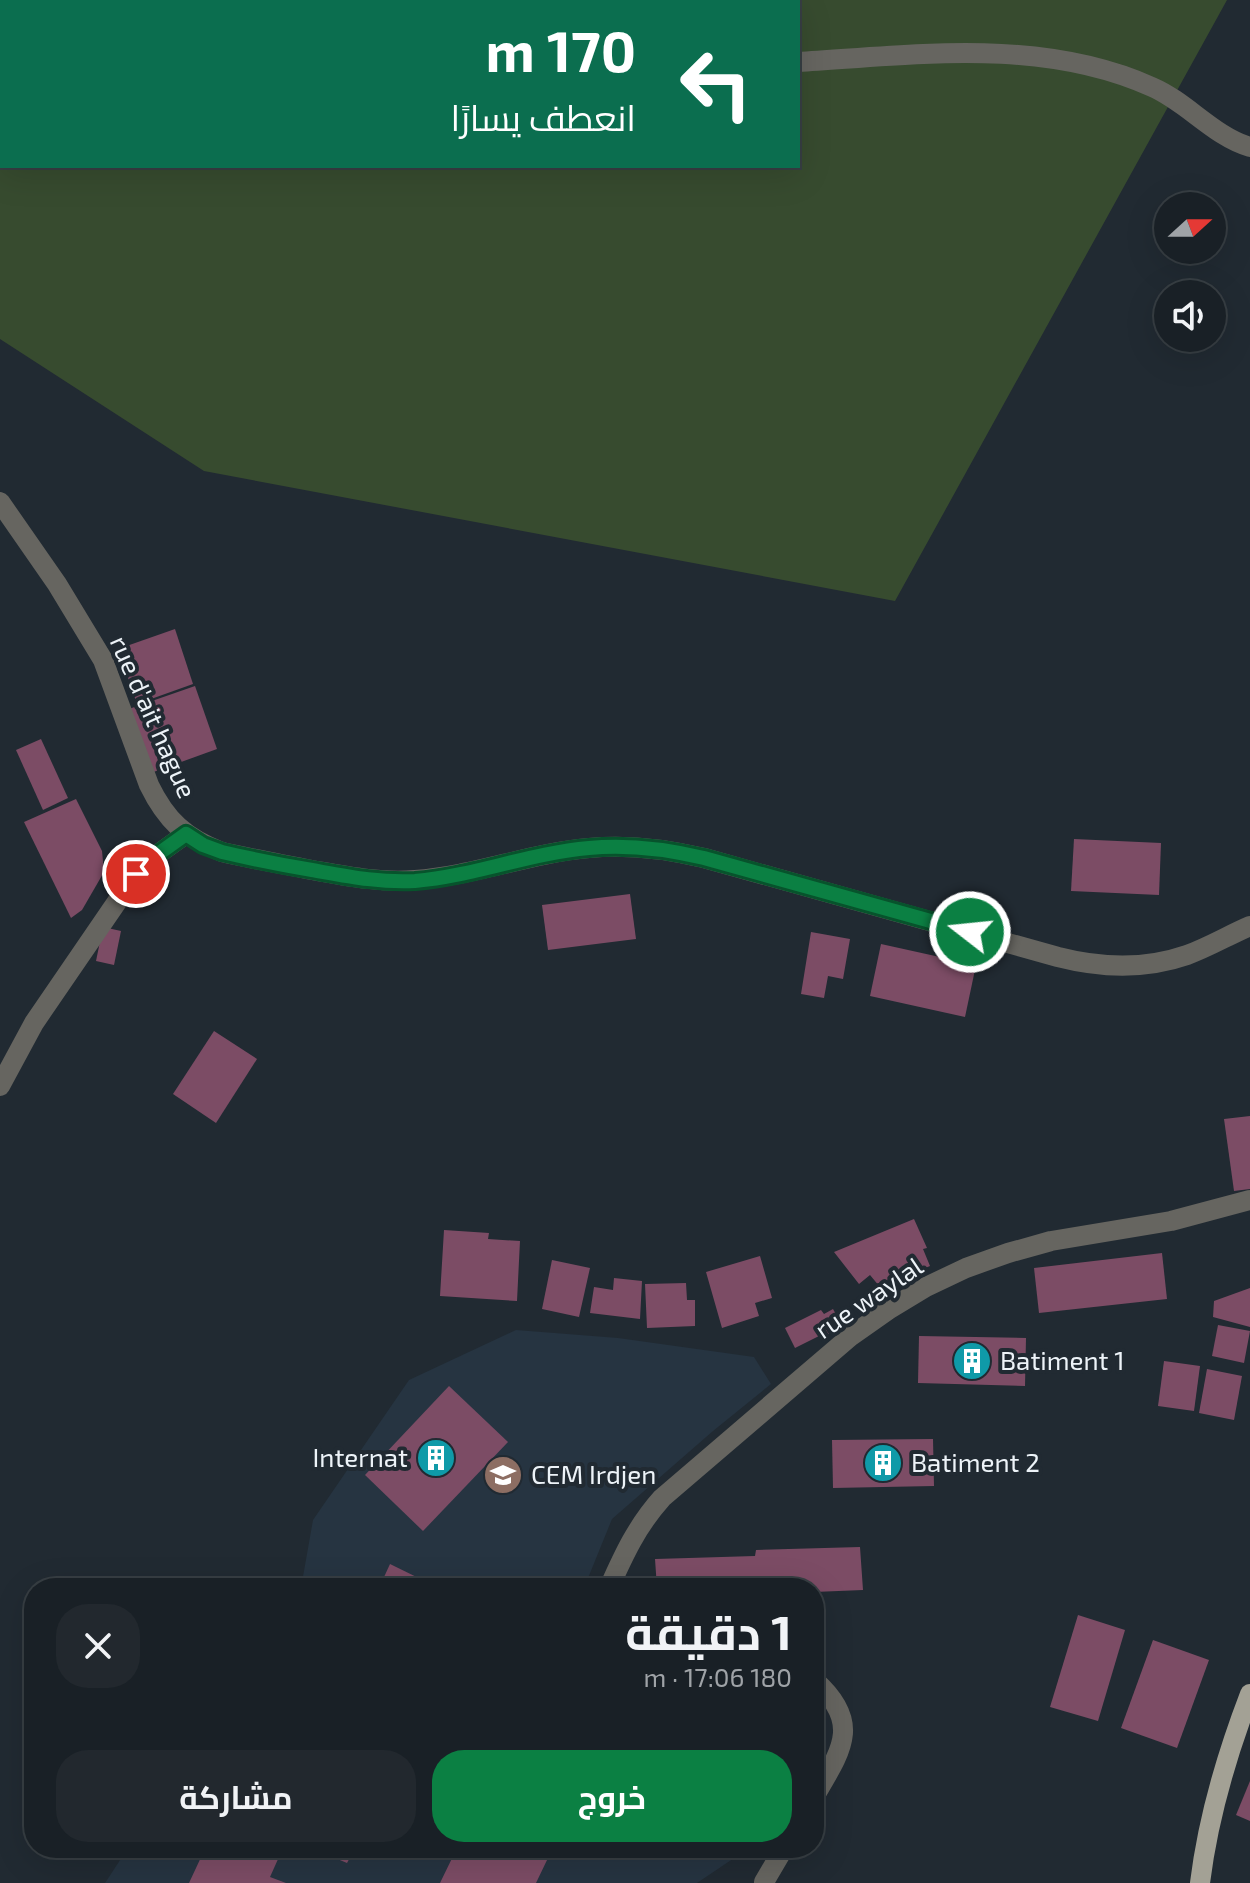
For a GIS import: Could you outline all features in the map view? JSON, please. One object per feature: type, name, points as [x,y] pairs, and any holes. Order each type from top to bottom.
[{"type":"main road","points":[[1200,1883],[1205,1841],[1237,1728],[1250,1694]]},
{"type":"street","points":[[800,62],[946,53],[1015,55],[1061,61],[1120,75],[1155,88],[1230,138],[1250,147]]},
{"type":"street","name":"rue d'ait hague","points":[[0,502],[57,584],[103,660],[158,803],[170,820],[186,834],[222,852],[360,879],[415,881],[587,848],[647,847],[676,851],[1058,957],[1110,966],[1163,962],[1250,926]]},
{"type":"street","points":[[0,1086],[34,1023],[136,874],[186,834]]},
{"type":"street","name":"rue waylal","points":[[614,1578],[632,1537],[662,1498],[851,1336],[926,1287],[1008,1253],[1051,1241],[1171,1221],[1250,1200]]},
{"type":"street","points":[[824,1690],[840,1711],[843,1736],[836,1759],[824,1780]]},
{"type":"street","points":[[764,1882],[778,1858]]},
{"type":"shaded area","name":"CEM Irdjen","points":[[516,1330],[618,1338],[754,1357],[771,1384],[612,1519],[588,1578],[303,1578],[313,1520],[409,1380]]},
{"type":"shaded area","points":[[121,1858],[734,1858],[697,1883],[105,1883]]},
{"type":"green space","points":[[800,0],[1227,0],[895,601],[204,471],[0,339],[0,168],[800,168]]},
{"type":"building","points":[[175,629],[193,684],[137,704],[118,649]]},
{"type":"building","points":[[195,686],[217,749],[148,774],[126,710]]},
{"type":"building","points":[[41,739],[68,798],[43,810],[16,750]]},
{"type":"building","points":[[76,799],[102,851],[104,872],[82,910],[71,918],[24,822]]},
{"type":"building","points":[[1074,839],[1161,843],[1159,895],[1071,891]]},
{"type":"building","points":[[630,894],[636,939],[548,950],[542,905]]},
{"type":"building","points":[[103,927],[121,931],[114,965],[96,961]]},
{"type":"building","points":[[811,932],[850,939],[843,979],[828,976],[824,998],[801,994]]},
{"type":"building","points":[[881,944],[976,965],[965,1017],[870,996]]},
{"type":"building","points":[[214,1031],[257,1059],[216,1123],[173,1094]]},
{"type":"building","points":[[1250,1116],[1250,1189],[1234,1191],[1224,1119]]},
{"type":"building","points":[[914,1219],[927,1248],[923,1249],[930,1266],[880,1287],[870,1275],[859,1284],[834,1252]]},
{"type":"building","points":[[444,1230],[489,1233],[488,1239],[520,1241],[517,1301],[440,1296]]},
{"type":"building","points":[[1162,1253],[1167,1299],[1039,1313],[1034,1268]]},
{"type":"building","points":[[760,1256],[772,1298],[755,1303],[759,1316],[722,1328],[706,1272]]},
{"type":"building","points":[[552,1260],[590,1268],[579,1317],[542,1309]]},
{"type":"building","points":[[614,1278],[642,1281],[640,1319],[590,1313],[594,1287],[613,1290]]},
{"type":"building","points":[[686,1283],[687,1300],[695,1300],[695,1326],[647,1328],[645,1284]]},
{"type":"building","points":[[1250,1288],[1250,1327],[1213,1317],[1214,1301]]},
{"type":"building","points":[[833,1309],[843,1327],[795,1348],[785,1328],[821,1310],[824,1314]]},
{"type":"building","points":[[1218,1325],[1250,1331],[1244,1363],[1212,1356]]},
{"type":"building","name":"Batiment 1","points":[[919,1336],[1026,1338],[1025,1386],[918,1383]]},
{"type":"building","points":[[1164,1361],[1200,1366],[1194,1411],[1158,1406]]},
{"type":"building","points":[[1207,1369],[1242,1376],[1234,1420],[1199,1413]]},
{"type":"building","name":"Internat","points":[[449,1386],[508,1442],[423,1531],[365,1475]]},
{"type":"building","name":"Batiment 2","points":[[933,1439],[934,1486],[833,1488],[832,1440]]},
{"type":"building","points":[[860,1547],[863,1590],[824,1592],[824,1578],[656,1578],[655,1559],[755,1556],[756,1550]]},
{"type":"building","points":[[390,1564],[419,1578],[384,1578]]},
{"type":"building","points":[[1078,1615],[1125,1630],[1098,1721],[1050,1707]]},
{"type":"building","points":[[1153,1640],[1209,1660],[1177,1748],[1121,1728]]},
{"type":"building","points":[[1250,1781],[1250,1821],[1236,1815]]},
{"type":"building","points":[[201,1858],[279,1858],[270,1877],[286,1883],[189,1883]]},
{"type":"building","points":[[452,1858],[548,1858],[536,1883],[440,1883]]},
{"type":"place","name":"Batiment 1","points":[[972,1361]]},
{"type":"place","name":"Internat","points":[[436,1458]]},
{"type":"place","name":"Batiment 2","points":[[883,1463]]},
{"type":"place","name":"CEM Irdjen","points":[[503,1475]]},
{"type":"route","points":[[136,874],[186,834],[222,852],[360,879],[386,881],[443,877],[587,848],[647,847],[704,858],[970,932]]}]
